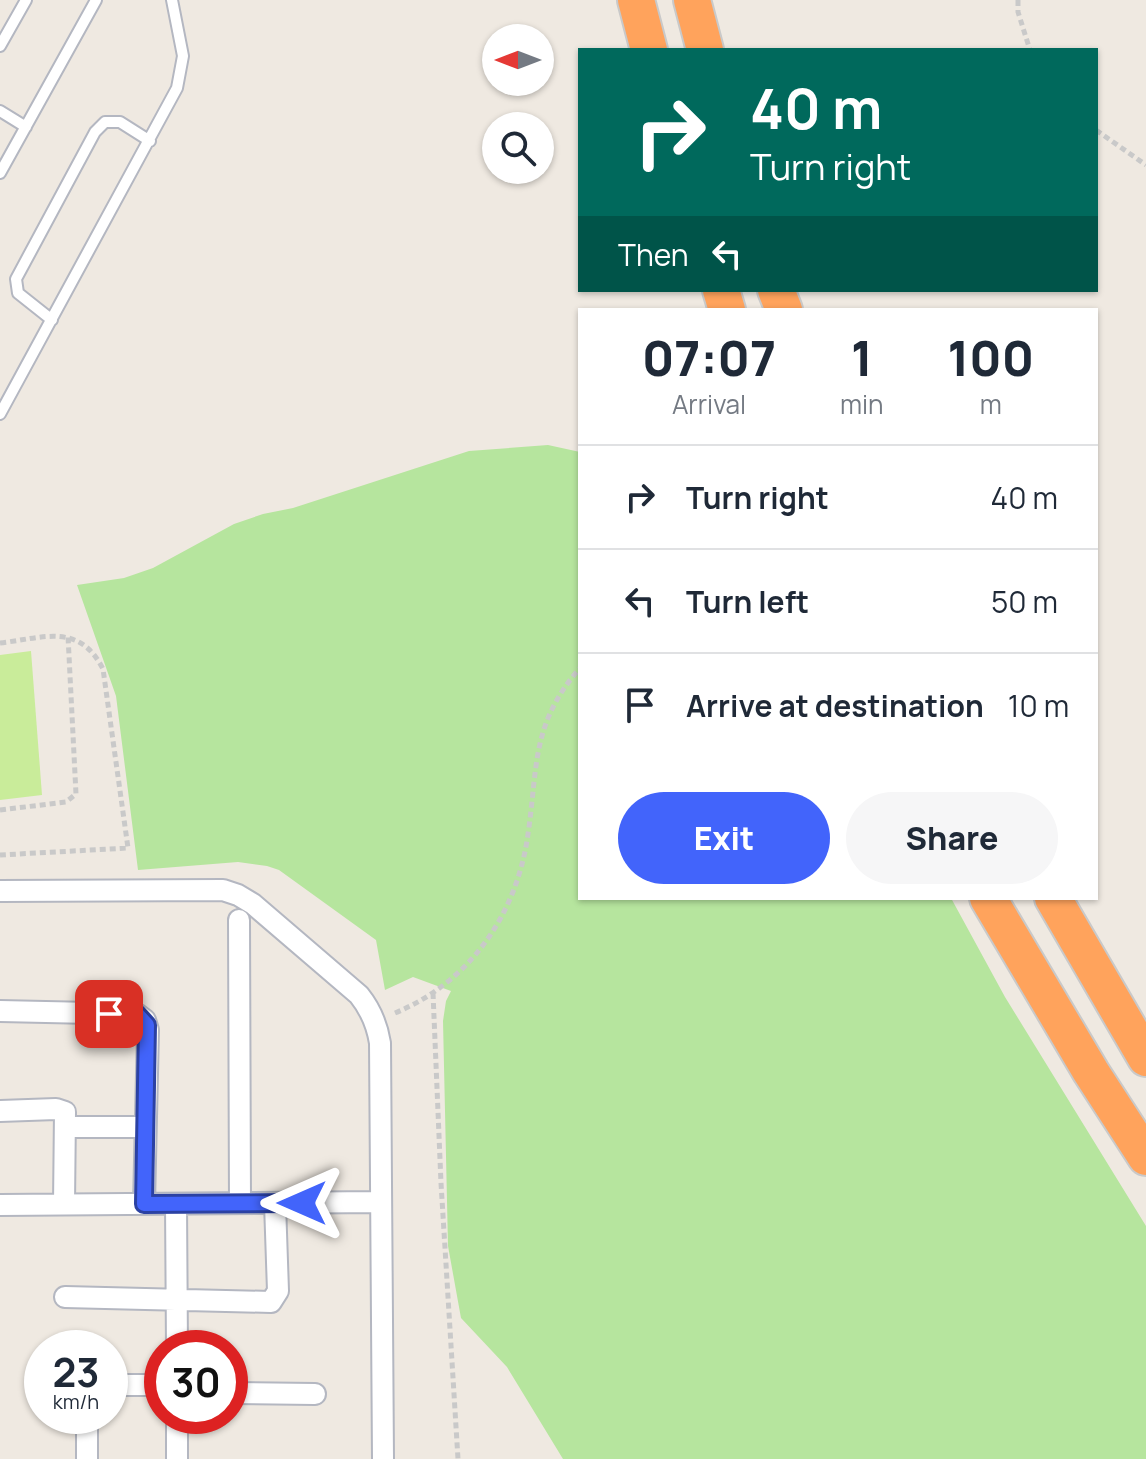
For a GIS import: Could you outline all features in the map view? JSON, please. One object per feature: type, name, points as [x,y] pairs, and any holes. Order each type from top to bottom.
[{"type":"highway","points":[[636,0],[648,48]]},
{"type":"highway","points":[[692,0],[704,48]]},
{"type":"highway","points":[[989,900],[1091,1072],[1146,1157]]},
{"type":"highway","points":[[1054,900],[1146,1058]]},
{"type":"street","points":[[0,891],[206,889],[238,895],[253,904],[359,995],[375,1019],[380,1043],[383,1459]]},
{"type":"street","points":[[239,920],[240,1203]]},
{"type":"street","points":[[0,1011],[137,1014],[141,1017],[148,1030],[144,1204]]},
{"type":"street","points":[[0,1111],[56,1109],[65,1112],[64,1204]]},
{"type":"street","points":[[65,1127],[145,1127]]},
{"type":"street","points":[[0,1205],[381,1202]]},
{"type":"street","points":[[65,1297],[267,1302],[275,1299],[278,1291],[275,1203]]},
{"type":"street","points":[[176,1204],[177,1330]]},
{"type":"street","points":[[248,1393],[315,1394]]},
{"type":"street","points":[[87,1434],[87,1459]]},
{"type":"street","points":[[177,1434],[177,1459]]},
{"type":"lane","points":[[0,46],[26,0]]},
{"type":"lane","points":[[0,173],[96,0]]},
{"type":"lane","points":[[0,414],[170,103],[181,73],[182,39],[172,0]]},
{"type":"lane","points":[[0,111],[26,127]]},
{"type":"lane","points":[[52,320],[18,293],[16,279],[95,132],[105,122],[120,122],[150,141]]},
{"type":"path","points":[[1018,0],[1018,12],[1029,48]]},
{"type":"path","points":[[1098,131],[1146,165]]},
{"type":"path","points":[[0,810],[66,802],[76,794],[68,635]]},
{"type":"path","points":[[0,643],[68,635],[92,652],[103,669],[128,848],[0,855]]},
{"type":"path","points":[[375,1019],[408,1007],[433,993],[473,958],[506,908],[524,858],[534,769],[545,721],[578,671]]},
{"type":"path","points":[[433,993],[441,1196],[458,1459]]},
{"type":"green space","points":[[548,445],[578,452],[578,900],[952,900],[1005,997],[1146,1226],[1146,1459],[563,1459],[507,1367],[461,1318],[448,1246],[443,1021],[451,991],[413,977],[385,990],[376,940],[279,870],[238,862],[138,870],[116,696],[77,585],[124,578],[153,568],[234,524],[469,451]]},
{"type":"green space","points":[[31,651],[42,795],[0,800],[0,655]]},
{"type":"route","points":[[109,1014],[137,1014],[147,1025],[144,1204],[302,1203]]}]
